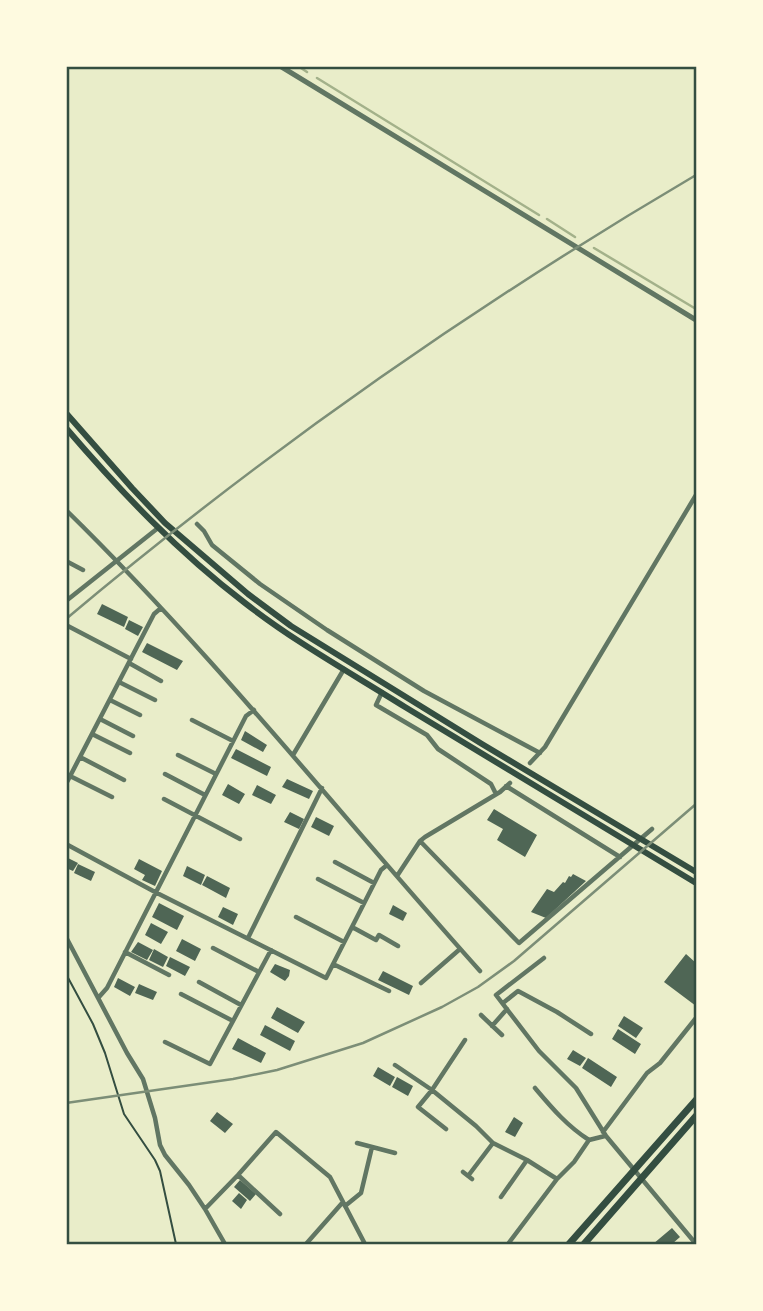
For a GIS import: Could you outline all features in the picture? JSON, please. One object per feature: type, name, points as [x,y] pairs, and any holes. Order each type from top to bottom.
[{"type":"main road","points":[[66,413],[165,523],[291,626],[696,872]]},
{"type":"main road","points":[[66,428],[113,483],[174,544],[242,601],[286,633],[696,883]]},
{"type":"main road","points":[[569,1244],[696,1100]]},
{"type":"main road","points":[[584,1244],[696,1116]]},
{"type":"street","points":[[281,66],[696,320]]},
{"type":"street","points":[[530,763],[545,747],[696,495]]},
{"type":"street","points":[[66,510],[117,560],[250,713],[293,755],[320,792],[480,971]]},
{"type":"street","points":[[197,524],[212,545],[260,584],[327,630],[424,691],[540,753]]},
{"type":"street","points":[[66,601],[158,528]]},
{"type":"street","points":[[66,561],[83,570]]},
{"type":"street","points":[[66,784],[158,610]]},
{"type":"street","points":[[66,625],[161,681]]},
{"type":"street","points":[[293,755],[344,669]]},
{"type":"street","points":[[119,682],[155,700]]},
{"type":"street","points":[[382,692],[376,705],[427,735],[438,750],[491,783],[496,794]]},
{"type":"street","points":[[110,700],[140,715]]},
{"type":"street","points":[[99,997],[107,988],[233,741],[250,713]]},
{"type":"street","points":[[100,719],[133,736]]},
{"type":"street","points":[[192,720],[233,741]]},
{"type":"street","points":[[92,734],[130,753]]},
{"type":"street","points":[[178,755],[216,774]]},
{"type":"street","points":[[80,757],[124,780]]},
{"type":"street","points":[[165,774],[205,795]]},
{"type":"street","points":[[70,776],[112,797]]},
{"type":"street","points":[[397,876],[420,841],[508,784],[620,857]]},
{"type":"street","points":[[248,938],[320,792]]},
{"type":"street","points":[[164,799],[240,839]]},
{"type":"street","points":[[420,841],[519,943],[652,829]]},
{"type":"street","points":[[66,844],[326,978],[374,883],[385,867]]},
{"type":"street","points":[[335,862],[374,883]]},
{"type":"street","points":[[318,879],[364,903]]},
{"type":"street","points":[[296,917],[344,942]]},
{"type":"street","points":[[352,927],[376,940],[379,935],[398,946]]},
{"type":"street","points":[[66,937],[143,1079],[165,1155],[189,1185],[225,1244]]},
{"type":"street","points":[[213,948],[259,972]]},
{"type":"street","points":[[421,983],[460,949]]},
{"type":"street","points":[[165,1042],[210,1065],[271,950]]},
{"type":"street","points":[[125,952],[169,975]]},
{"type":"street","points":[[544,958],[496,995],[539,1051],[576,1088],[604,1134],[696,1244]]},
{"type":"street","points":[[333,964],[389,992]]},
{"type":"street","points":[[199,982],[242,1005]]},
{"type":"street","points":[[503,1003],[518,991],[591,1034]]},
{"type":"street","points":[[181,994],[233,1021]]},
{"type":"street","points":[[492,1026],[507,1009]]},
{"type":"street","points":[[481,1015],[502,1035]]},
{"type":"street","points":[[508,1244],[589,1140],[604,1134],[647,1073],[660,1063],[696,1018]]},
{"type":"street","points":[[446,1129],[418,1107],[465,1040]]},
{"type":"street","points":[[395,1065],[432,1090],[493,1143],[527,1160],[557,1180]]},
{"type":"street","points":[[536,1088],[560,1117],[589,1140]]},
{"type":"street","points":[[205,1209],[276,1132],[330,1177],[365,1244]]},
{"type":"street","points":[[357,1143],[396,1153]]},
{"type":"street","points":[[467,1176],[493,1143]]},
{"type":"street","points":[[306,1244],[344,1204],[361,1193],[372,1147]]},
{"type":"street","points":[[501,1197],[527,1160]]},
{"type":"street","points":[[239,1175],[280,1214]]},
{"type":"path","points":[[66,974],[105,1052],[124,1114],[160,1171],[177,1244]]},
{"type":"building","points":[[102,604],[128,617],[124,627],[97,614]]},
{"type":"building","points":[[129,620],[143,627],[138,636],[125,629]]},
{"type":"building","points":[[147,643],[183,661],[177,670],[142,652]]},
{"type":"building","points":[[245,731],[267,745],[263,752],[241,740]]},
{"type":"building","points":[[236,749],[271,767],[267,776],[231,758]]},
{"type":"building","points":[[287,779],[313,791],[309,799],[282,787]]},
{"type":"building","points":[[228,784],[245,794],[239,804],[222,795]]},
{"type":"building","points":[[257,785],[276,795],[271,804],[252,795]]},
{"type":"building","points":[[494,809],[537,835],[525,857],[497,840],[503,829],[487,820]]},
{"type":"building","points":[[290,812],[304,819],[299,829],[284,822]]},
{"type":"building","points":[[316,817],[334,826],[329,836],[311,827]]},
{"type":"building","points":[[66,857],[78,863],[73,871],[66,868]]},
{"type":"building","points":[[139,859],[162,871],[155,886],[142,880],[145,875],[134,869]]},
{"type":"building","points":[[78,864],[95,872],[91,881],[74,873]]},
{"type":"building","points":[[187,866],[205,875],[201,885],[183,876]]},
{"type":"building","points":[[573,874],[586,881],[546,918],[531,912],[547,889],[554,892]]},
{"type":"building","points":[[207,876],[230,888],[226,898],[202,885]]},
{"type":"building","points":[[159,903],[184,916],[177,930],[152,917]]},
{"type":"building","points":[[393,905],[407,913],[403,921],[389,914]]},
{"type":"building","points":[[223,907],[238,914],[233,925],[218,917]]},
{"type":"building","points":[[151,923],[168,932],[161,944],[145,935]]},
{"type":"building","points":[[182,939],[201,949],[195,961],[176,951]]},
{"type":"building","points":[[138,942],[153,950],[147,960],[131,952]]},
{"type":"building","points":[[154,949],[168,957],[163,967],[149,960]]},
{"type":"building","points":[[686,954],[696,963],[696,1006],[664,982]]},
{"type":"building","points":[[170,957],[190,967],[185,976],[166,966]]},
{"type":"building","points":[[275,964],[290,970],[285,981],[270,972]]},
{"type":"building","points":[[383,971],[413,986],[409,995],[378,980]]},
{"type":"building","points":[[118,978],[135,987],[130,996],[114,987]]},
{"type":"building","points":[[139,984],[157,992],[153,1000],[135,993]]},
{"type":"building","points":[[277,1007],[305,1022],[298,1033],[271,1018]]},
{"type":"building","points":[[624,1016],[643,1028],[636,1038],[618,1026]]},
{"type":"building","points":[[265,1025],[295,1041],[290,1051],[260,1035]]},
{"type":"building","points":[[618,1029],[641,1044],[635,1054],[612,1039]]},
{"type":"building","points":[[238,1038],[266,1053],[261,1063],[232,1049]]},
{"type":"building","points":[[573,1050],[586,1058],[580,1066],[567,1059]]},
{"type":"building","points":[[588,1058],[617,1077],[611,1087],[582,1068]]},
{"type":"building","points":[[378,1067],[395,1077],[390,1086],[373,1076]]},
{"type":"building","points":[[397,1077],[413,1086],[408,1096],[392,1087]]},
{"type":"building","points":[[217,1112],[233,1124],[225,1133],[210,1121]]},
{"type":"building","points":[[514,1117],[523,1123],[515,1137],[505,1132]]},
{"type":"building","points":[[240,1180],[256,1194],[250,1201],[234,1187]]},
{"type":"building","points":[[239,1193],[247,1200],[241,1209],[232,1201]]},
{"type":"building","points":[[672,1228],[680,1237],[672,1244],[653,1244]]},
{"type":"waterway","points":[[298,66],[307,72]]},
{"type":"waterway","points":[[317,78],[539,215]]},
{"type":"waterway","points":[[547,219],[575,237]]},
{"type":"waterway","points":[[594,248],[696,309]]},
{"type":"railway","points":[[66,619],[216,498],[372,384],[532,276],[696,175]]},
{"type":"railway","points":[[66,1103],[277,1070],[363,1043],[442,1007],[478,987],[514,961],[696,804]]}]
